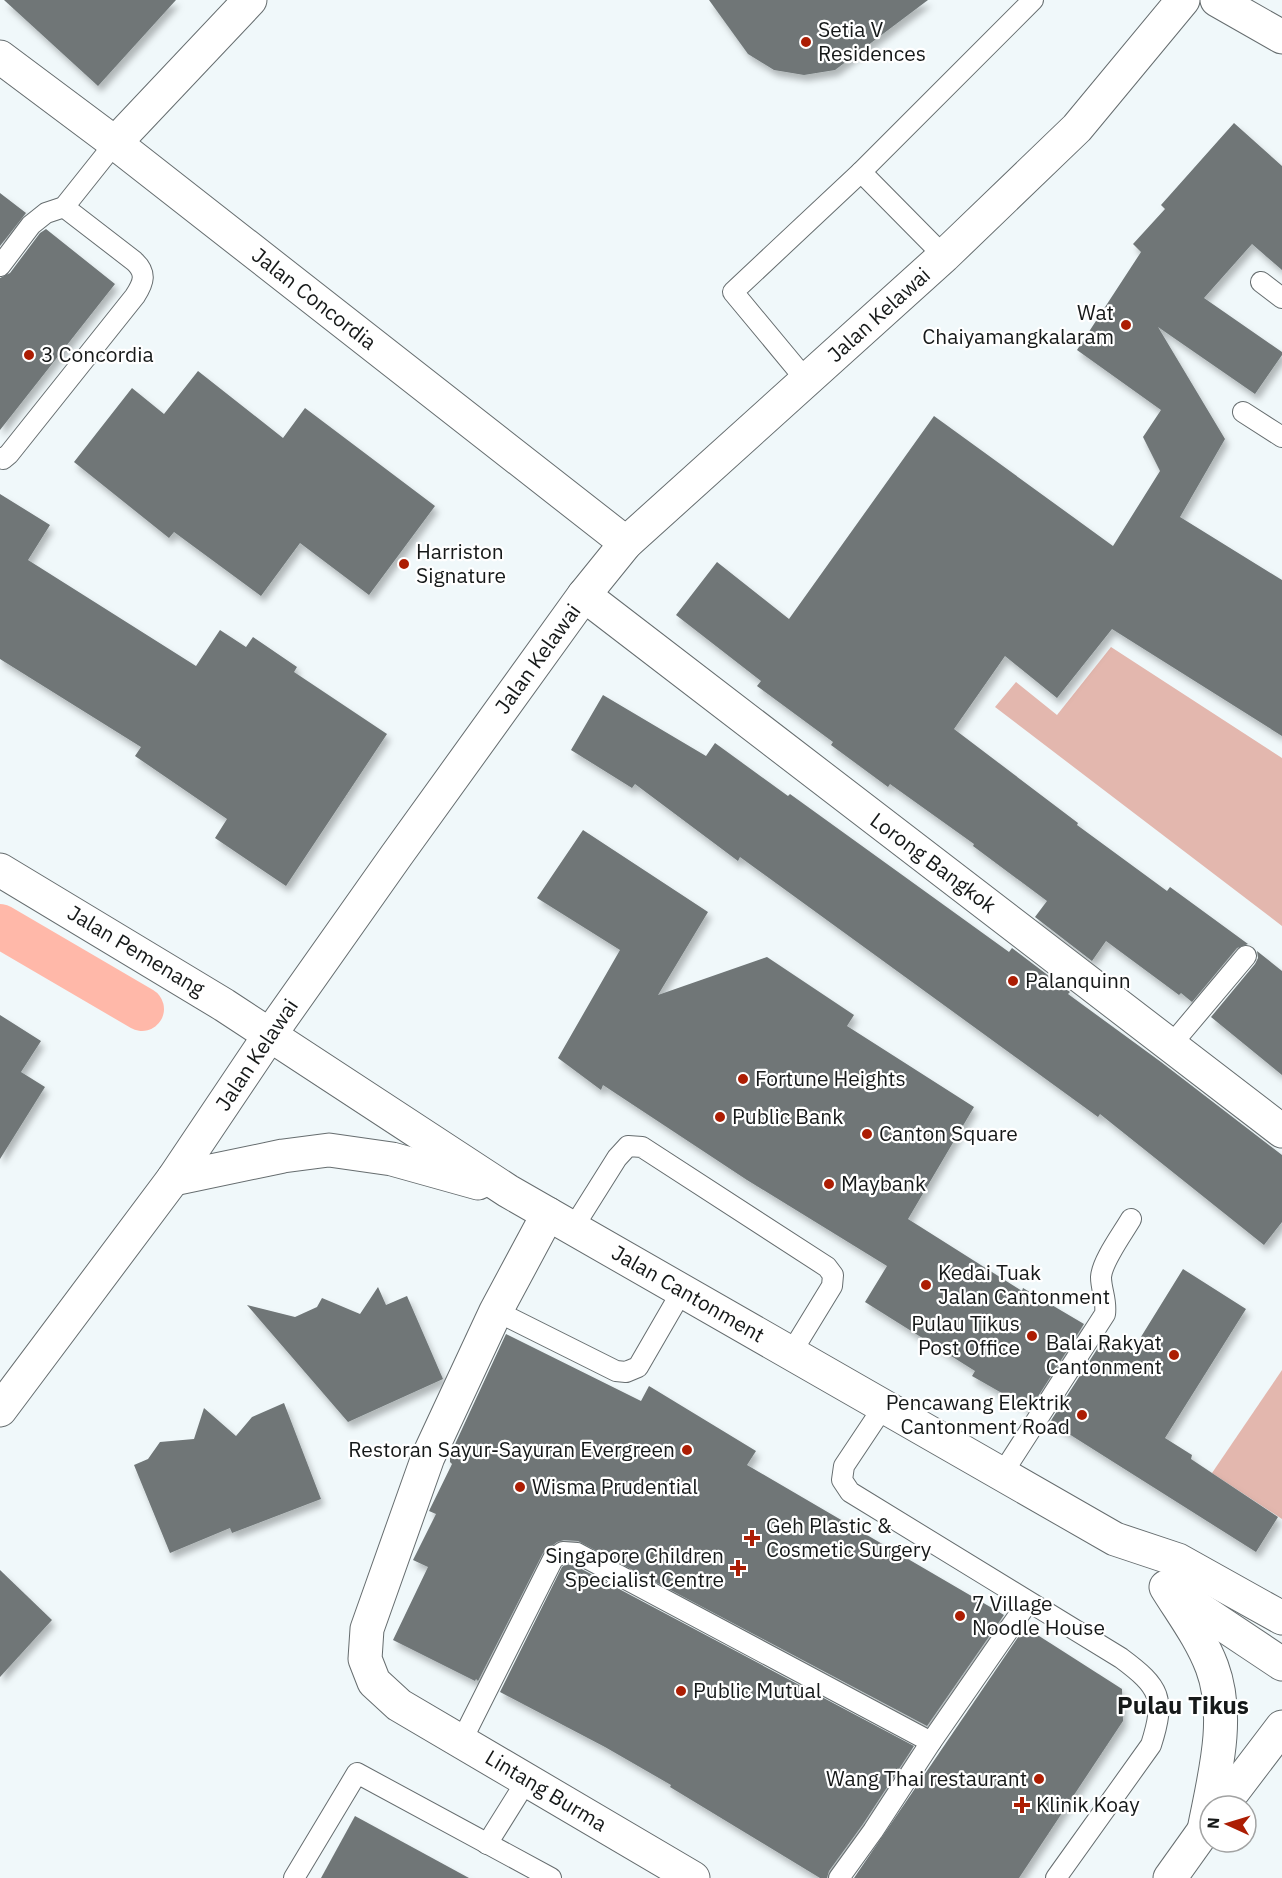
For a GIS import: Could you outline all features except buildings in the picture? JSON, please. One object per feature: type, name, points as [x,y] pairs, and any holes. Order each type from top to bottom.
[{"type":"main road","points":[[115,143],[250,0]]},
{"type":"main road","name":"Jalan Kelawai","points":[[0,1410],[173,1179],[269,1036],[584,595],[626,543],[944,256],[1077,128],[1182,0]]},
{"type":"main road","points":[[1216,0],[1282,37]]},
{"type":"main road","name":"Jalan Concordia","points":[[0,57],[115,143],[626,543]]},
{"type":"main road","name":"Lorong Bangkok","points":[[584,595],[1282,1131]]},
{"type":"main road","name":"Jalan Pemenang","points":[[0,870],[224,1005],[269,1036]]},
{"type":"main road","name":"Jalan Cantonment","points":[[269,1036],[508,1191],[682,1291],[1115,1539],[1178,1560],[1282,1618]]},
{"type":"main road","points":[[173,1179],[283,1156],[329,1150],[392,1159],[508,1191]]},
{"type":"main road","name":"Lintang Burma","points":[[561,1221],[496,1311],[428,1457],[367,1629],[365,1659],[374,1682],[399,1705],[693,1878]]},
{"type":"main road","name":"Jalan Cantonment","points":[[1115,1539],[1166,1587],[1282,1664]]},
{"type":"main road","points":[[1166,1587],[1199,1641],[1212,1667],[1218,1690],[1220,1734],[1214,1794]]},
{"type":"main road","points":[[1231,1794],[1282,1727]]},
{"type":"main road","points":[[1170,1878],[1198,1839]]},
{"type":"lane","points":[[806,380],[733,292],[861,172],[1033,0]]},
{"type":"lane","points":[[0,266],[31,225],[46,213],[64,207],[115,143]]},
{"type":"lane","points":[[861,172],[944,256]]},
{"type":"lane","points":[[0,458],[3,459],[9,454],[142,286],[144,276],[141,267],[64,207]]},
{"type":"lane","points":[[1261,282],[1282,298]]},
{"type":"lane","points":[[1243,412],[1282,437]]},
{"type":"lane","points":[[1171,1045],[1246,956]]},
{"type":"lane","points":[[561,1221],[628,1146],[642,1147],[827,1267],[833,1275],[832,1286],[791,1353]]},
{"type":"lane","points":[[1002,1474],[1105,1314],[1106,1302],[1101,1277],[1104,1266],[1131,1219]]},
{"type":"lane","points":[[496,1311],[616,1371],[627,1372],[638,1367],[682,1291]]},
{"type":"lane","points":[[884,1406],[844,1466],[842,1480],[850,1492],[1121,1658],[1144,1675],[1157,1694],[1160,1719],[1151,1745],[1056,1878]]},
{"type":"lane","points":[[461,1742],[553,1559],[563,1552],[577,1553],[931,1742]]},
{"type":"lane","points":[[839,1878],[1028,1602]]},
{"type":"lane","points":[[294,1878],[357,1773],[550,1878]]},
{"type":"lane","points":[[487,1844],[527,1780]]},
{"type":"shaded area","points":[[1111,647],[1282,758],[1282,926],[995,707],[1016,682],[1057,715]]},
{"type":"shaded area","points":[[1282,1370],[1282,1519],[1212,1473]]},
{"type":"waterway","points":[[0,926],[142,1009]]},
{"type":"place","name":"Setia V Residences","points":[[806,42]]},
{"type":"place","name":"Wat Chaiyamangkalaram","points":[[1126,325]]},
{"type":"place","name":"3 Concordia","points":[[29,355]]},
{"type":"place","name":"Harriston Signature","points":[[404,564]]},
{"type":"place","name":"Palanquinn","points":[[1013,981]]},
{"type":"place","name":"Fortune Heights","points":[[743,1079]]},
{"type":"place","name":"Public Bank","points":[[720,1117]]},
{"type":"place","name":"Canton Square","points":[[867,1134]]},
{"type":"place","name":"Maybank","points":[[829,1184]]},
{"type":"place","name":"Kedai Tuak Jalan Cantonment","points":[[926,1285]]},
{"type":"place","name":"Pulau Tikus Post Office","points":[[1032,1336]]},
{"type":"place","name":"Balai Rakyat Cantonment","points":[[1174,1355]]},
{"type":"place","name":"Pencawang Elektrik Cantonment Road","points":[[1082,1415]]},
{"type":"place","name":"Restoran Sayur-Sayuran Evergreen","points":[[687,1450]]},
{"type":"place","name":"Wisma Prudential","points":[[520,1487]]},
{"type":"place","name":"Geh Plastic & Cosmetic Surgery","points":[[752,1538]]},
{"type":"place","name":"Singapore Children Specialist Centre","points":[[738,1568]]},
{"type":"place","name":"7 Village Noodle House","points":[[960,1616]]},
{"type":"place","name":"Public Mutual","points":[[681,1691]]},
{"type":"place","name":"Wang Thai restaurant","points":[[1039,1779]]},
{"type":"place","name":"Klinik Koay","points":[[1022,1805]]},
{"type":"district","name":"Pulau Tikus","points":[[1183,1706]]}]
